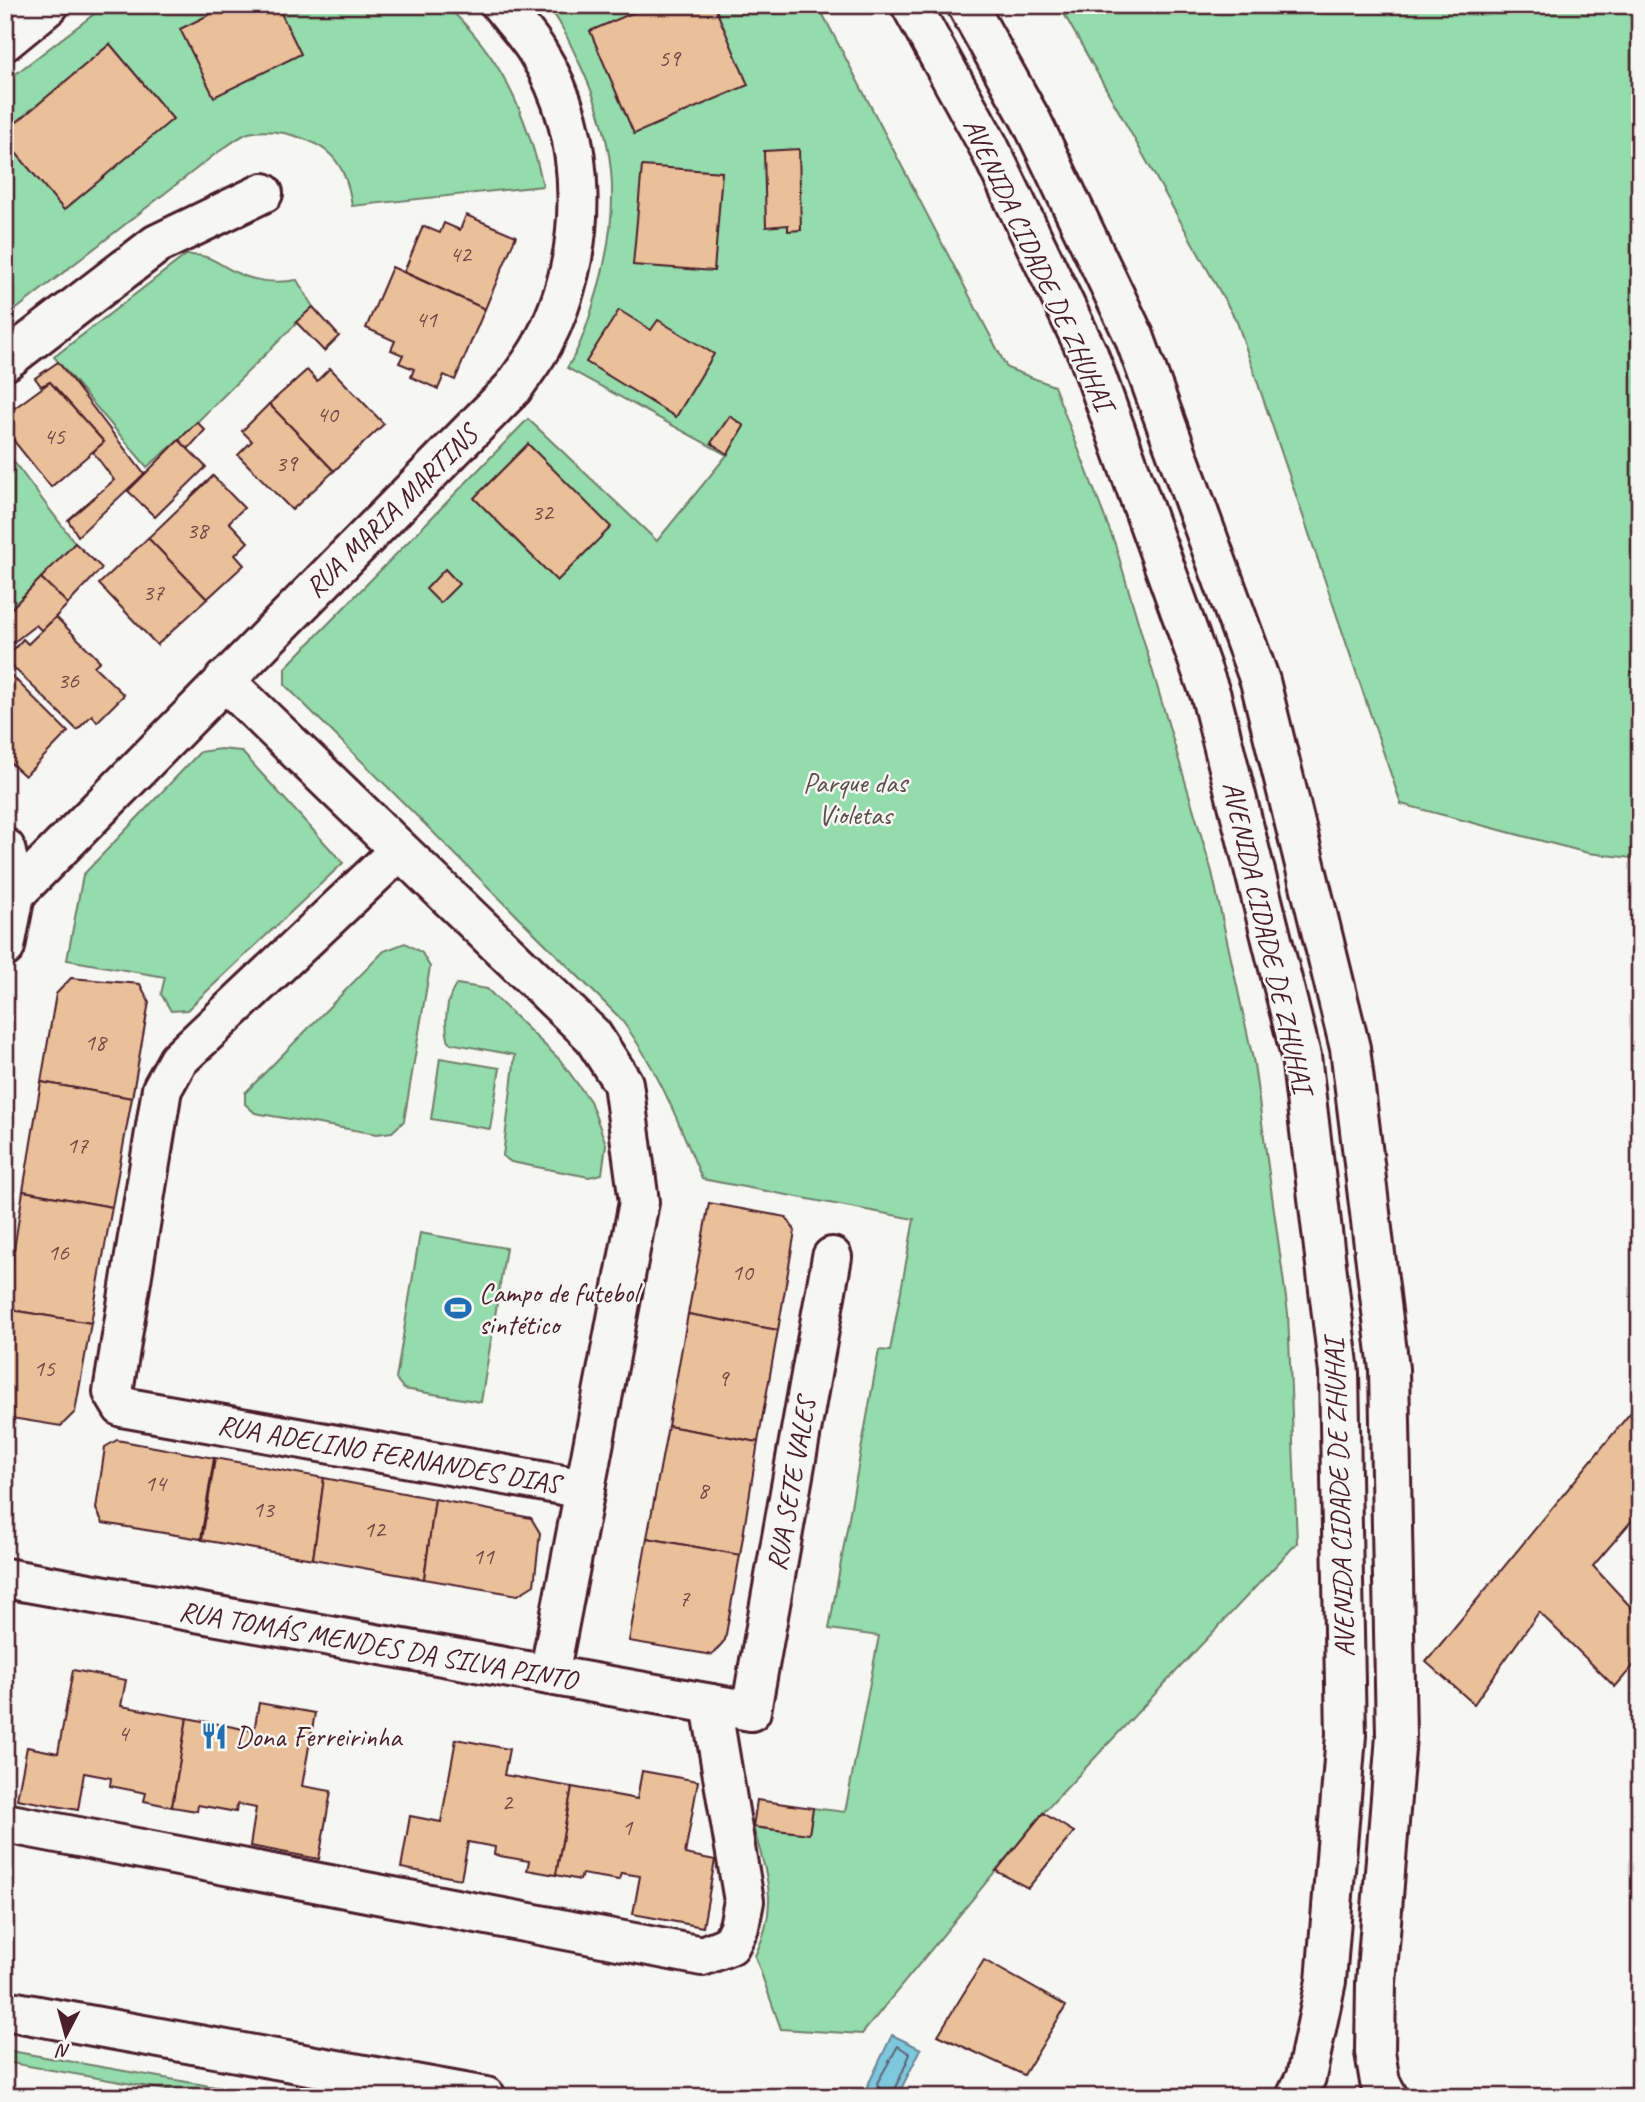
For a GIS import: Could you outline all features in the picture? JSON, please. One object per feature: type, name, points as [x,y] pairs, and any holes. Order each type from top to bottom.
[{"type":"street","points":[[5,41],[49,5]]},
{"type":"street","name":"RUA MARIA MARTINS","points":[[15,894],[513,388],[543,344],[566,284],[578,231],[578,173],[563,108],[538,52],[501,5]]},
{"type":"street","name":"AVENIDA CIDADE DE ZHUHAI","points":[[911,5],[988,145],[1088,355],[1211,696],[1301,1056],[1339,1373],[1346,1735],[1326,1981],[1306,2077],[1296,2097]]},
{"type":"street","name":"AVENIDA CIDADE DE ZHUHAI","points":[[967,5],[1032,122],[1139,349],[1260,681],[1350,1048],[1389,1369],[1396,1736],[1376,1983],[1375,2052],[1380,2082],[1388,2097]]},
{"type":"street","points":[[5,361],[158,244],[263,194]]},
{"type":"street","name":"RUA ADELINO FERNANDES DIAS","points":[[224,680],[593,1035],[623,1083],[639,1202],[585,1489],[122,1407],[113,1392],[162,1089],[178,1060],[400,850]]},
{"type":"street","points":[[5,848],[15,894],[5,947]]},
{"type":"street","name":"RUA SETE VALES","points":[[751,1711],[832,1257]]},
{"type":"street","points":[[549,1675],[585,1489]]},
{"type":"street","name":"RUA TOMÁS MENDES DA SILVA PINTO","points":[[5,1577],[751,1711]]},
{"type":"street","points":[[5,1823],[702,1956],[730,1945],[739,1927],[744,1900],[711,1704]]},
{"type":"street","points":[[5,2010],[486,2097]]},
{"type":"green space","points":[[106,5],[445,5],[482,44],[509,87],[529,135],[543,186],[352,206],[345,177],[332,156],[323,149],[312,142],[284,133],[250,133],[214,155],[5,318],[5,82]]},
{"type":"green space","name":"Parque das Violetas","points":[[547,5],[818,5],[1007,368],[1054,386],[1115,544],[1212,872],[1254,1064],[1288,1313],[1297,1543],[1043,1813],[862,2034],[781,2029],[755,1956],[767,1922],[769,1892],[753,1827],[809,1834],[813,1808],[845,1812],[879,1636],[829,1629],[879,1350],[890,1351],[914,1219],[702,1179],[656,1076],[620,1018],[285,685],[285,668],[528,419],[657,541],[727,455],[567,368],[585,330],[606,258],[612,199],[611,171],[600,114],[563,30]]},
{"type":"green space","points":[[1059,5],[1640,5],[1640,859],[1588,853],[1401,804],[1237,322]]},
{"type":"green space","points":[[186,255],[208,258],[237,273],[259,280],[297,280],[313,307],[179,440],[147,467],[54,357]]},
{"type":"green space","points":[[5,450],[75,543],[5,615]]},
{"type":"green space","points":[[220,749],[241,751],[343,863],[187,1010],[171,1011],[161,994],[165,977],[67,960],[83,875],[200,752]]},
{"type":"green space","points":[[405,943],[422,953],[430,967],[404,1121],[392,1132],[377,1134],[255,1113],[245,1104],[245,1093],[384,951]]},
{"type":"green space","points":[[457,984],[487,989],[560,1060],[590,1101],[606,1144],[602,1174],[589,1177],[511,1162],[503,1156],[515,1055],[449,1043],[447,1013],[450,997]]},
{"type":"green space","points":[[440,1058],[500,1068],[490,1129],[431,1119]]},
{"type":"green space","name":"Campo de futebol sintético","points":[[420,1233],[506,1248],[481,1402],[404,1389],[396,1379]]},
{"type":"green space","points":[[5,2050],[273,2097],[207,2097],[5,2062]]},
{"type":"water","points":[[892,2035],[921,2049],[897,2097],[882,2097],[866,2089]]},
{"type":"building","points":[[229,5],[277,5],[301,54],[214,97],[180,29]]},
{"type":"building","points":[[651,5],[714,5],[748,85],[634,134],[590,31]]},
{"type":"building","points":[[110,44],[173,119],[64,210],[5,140],[5,132]]},
{"type":"building","points":[[799,149],[801,230],[788,231],[788,225],[766,227],[764,151]]},
{"type":"building","points":[[642,166],[722,172],[714,271],[633,265]]},
{"type":"building","points":[[466,215],[516,236],[485,309],[404,272],[423,226],[440,233],[444,223],[460,230]]},
{"type":"building","points":[[392,267],[485,309],[455,380],[444,375],[438,389],[411,377],[414,369],[399,363],[403,355],[391,350],[395,341],[366,328]]},
{"type":"building","points":[[313,307],[339,336],[324,351],[296,322]]},
{"type":"building","points":[[619,310],[651,330],[658,320],[714,354],[676,417],[586,362]]},
{"type":"building","points":[[58,362],[144,474],[78,536],[68,520],[114,480],[93,452],[104,442],[50,382],[41,386],[35,378]]},
{"type":"building","points":[[330,368],[384,424],[334,471],[269,404],[307,370],[317,381]]},
{"type":"building","points":[[50,382],[104,442],[51,487],[5,430],[5,415]]},
{"type":"building","points":[[269,404],[334,471],[292,510],[238,455],[252,441],[242,431]]},
{"type":"building","points":[[730,416],[744,426],[728,454],[711,443]]},
{"type":"building","points":[[197,422],[205,430],[188,449],[179,440]]},
{"type":"building","points":[[179,440],[206,467],[155,517],[128,491]]},
{"type":"building","points":[[528,444],[611,527],[557,581],[474,498]]},
{"type":"building","points":[[213,476],[244,508],[229,522],[248,542],[235,555],[244,565],[207,599],[148,538]]},
{"type":"building","points":[[148,538],[207,599],[157,645],[99,584]]},
{"type":"building","points":[[75,543],[102,568],[68,604],[41,578]]},
{"type":"building","points":[[445,569],[459,584],[440,603],[426,589]]},
{"type":"building","points":[[41,578],[68,604],[42,631],[36,625],[5,649],[5,615]]},
{"type":"building","points":[[56,617],[100,661],[94,666],[124,695],[97,722],[92,715],[77,730],[5,659],[23,639],[28,644]]},
{"type":"building","points":[[8,672],[68,732],[25,776],[5,758],[10,749],[5,744]]},
{"type":"building","points":[[71,978],[140,984],[149,1002],[132,1098],[41,1082],[56,994]]},
{"type":"building","points":[[41,1082],[132,1098],[112,1207],[23,1191]]},
{"type":"building","points":[[23,1191],[112,1207],[91,1323],[5,1309]]},
{"type":"building","points":[[709,1203],[786,1217],[795,1231],[778,1330],[688,1314]]},
{"type":"building","points":[[5,1309],[91,1323],[75,1412],[61,1426],[5,1417]]},
{"type":"building","points":[[688,1314],[778,1330],[758,1442],[668,1426]]},
{"type":"building","points":[[1640,1401],[1640,1511],[1593,1566],[1640,1617],[1640,1658],[1615,1687],[1539,1612],[1474,1704],[1426,1662]]},
{"type":"building","points":[[668,1426],[758,1442],[740,1555],[647,1538]]},
{"type":"building","points":[[117,1440],[214,1458],[201,1539],[103,1523],[96,1509],[105,1447]]},
{"type":"building","points":[[215,1458],[324,1478],[313,1559],[202,1540]]},
{"type":"building","points":[[324,1478],[435,1499],[424,1579],[313,1559]]},
{"type":"building","points":[[435,1499],[531,1518],[540,1533],[534,1585],[518,1595],[424,1579]]},
{"type":"building","points":[[647,1538],[740,1555],[725,1640],[712,1655],[629,1641]]},
{"type":"building","points":[[73,1670],[126,1680],[121,1706],[187,1718],[172,1807],[144,1801],[146,1793],[110,1786],[111,1778],[84,1773],[78,1810],[17,1799],[27,1747],[58,1753]]},
{"type":"building","points":[[259,1703],[315,1713],[302,1786],[331,1791],[319,1859],[250,1846],[256,1808],[237,1804],[236,1812],[198,1805],[197,1811],[172,1807],[187,1718],[254,1731]]},
{"type":"building","points":[[456,1739],[509,1749],[504,1775],[572,1787],[556,1875],[527,1870],[529,1861],[494,1855],[495,1847],[468,1842],[461,1879],[401,1868],[410,1816],[441,1822]]},
{"type":"building","points":[[642,1771],[698,1781],[685,1854],[715,1860],[703,1927],[633,1914],[640,1876],[621,1873],[619,1880],[582,1874],[580,1880],[556,1875],[572,1787],[637,1799]]},
{"type":"building","points":[[757,1800],[813,1808],[809,1834],[753,1827]]},
{"type":"building","points":[[1043,1813],[1074,1832],[1028,1888],[996,1871]]},
{"type":"building","points":[[984,1960],[1066,2006],[1024,2075],[938,2035]]},
{"type":"place","name":"Campo de futebol sintético","points":[[458,1308]]},
{"type":"place","name":"Dona Ferreirinha","points":[[214,1736]]}]
